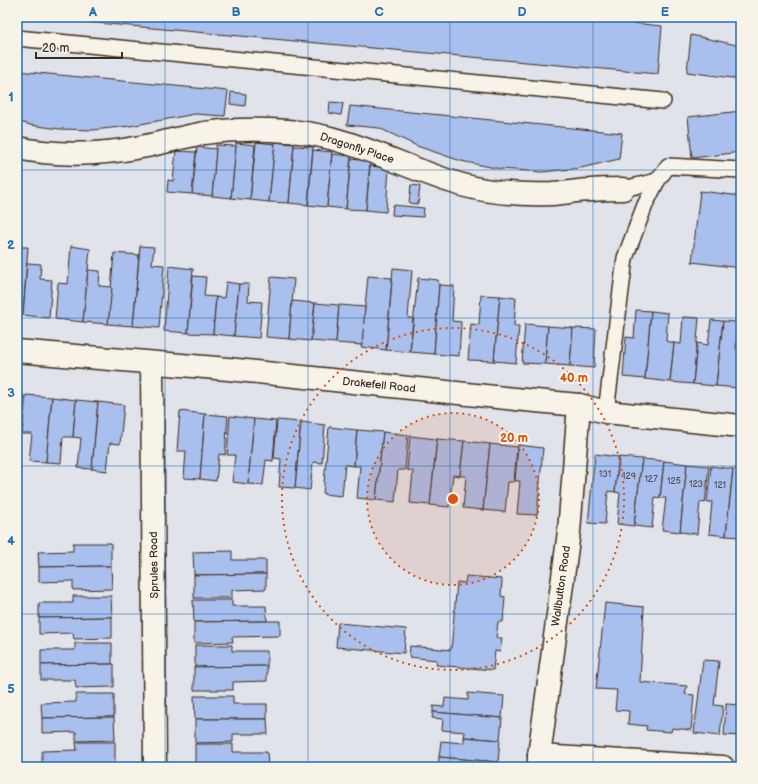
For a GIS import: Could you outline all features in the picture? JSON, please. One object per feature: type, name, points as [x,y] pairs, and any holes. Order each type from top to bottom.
[{"type":"street","name":"Dragonfly Place","points":[[17,148],[44,152],[93,153],[127,149],[204,133],[259,129],[291,131],[322,135],[466,186],[491,191],[552,194],[623,189]]},
{"type":"street","name":"Drakefell Road","points":[[17,351],[228,369],[579,405],[606,412],[741,426]]},
{"type":"street","name":"Sprules Road","points":[[152,362],[155,767]]},
{"type":"street","name":"Wallbutton Road","points":[[539,761],[569,532],[579,405]]},
{"type":"street","points":[[539,761],[723,767]]},
{"type":"lane","points":[[17,38],[663,100]]},
{"type":"lane","points":[[606,412],[625,258],[645,205],[657,181],[668,166],[741,170]]},
{"type":"lane","points":[[623,189],[657,181]]},
{"type":"building","points":[[31,17],[575,17],[662,26],[658,74]]},
{"type":"building","points":[[691,35],[741,46],[741,102],[738,102],[740,79],[687,72]]},
{"type":"building","points":[[17,71],[228,91],[225,116],[195,114],[130,126],[93,130],[60,129],[30,125],[17,121]]},
{"type":"building","points":[[231,92],[246,94],[245,106],[230,104]]},
{"type":"building","points":[[330,102],[343,103],[341,115],[329,113]]},
{"type":"building","points":[[350,106],[622,133],[619,159],[581,168],[542,172],[500,169],[461,161],[417,146],[379,128],[347,125]]},
{"type":"building","points":[[741,111],[741,152],[692,158],[688,117]]},
{"type":"building","points":[[256,142],[275,144],[269,202],[250,200]]},
{"type":"building","points":[[275,142],[294,144],[289,203],[269,202]]},
{"type":"building","points":[[236,143],[255,145],[250,200],[231,198]]},
{"type":"building","points":[[216,145],[236,146],[231,198],[212,196]]},
{"type":"building","points":[[294,146],[313,147],[308,205],[289,203]]},
{"type":"building","points":[[197,147],[216,149],[212,196],[192,194]]},
{"type":"building","points":[[313,150],[332,152],[327,207],[308,205]]},
{"type":"building","points":[[176,151],[196,152],[192,194],[167,192],[168,180],[173,181]]},
{"type":"building","points":[[332,154],[351,156],[346,209],[327,207]]},
{"type":"building","points":[[351,159],[370,161],[366,210],[346,209]]},
{"type":"building","points":[[370,166],[389,168],[386,212],[366,210]]},
{"type":"building","points":[[411,185],[420,186],[418,204],[409,203]]},
{"type":"building","points":[[700,191],[741,196],[741,268],[692,262]]},
{"type":"building","points":[[393,205],[424,208],[423,217],[392,215]]},
{"type":"building","points":[[71,246],[90,249],[83,322],[55,319],[58,283],[68,284]]},
{"type":"building","points":[[140,246],[154,247],[152,264],[164,265],[159,328],[133,326]]},
{"type":"building","points":[[17,247],[28,247],[23,315],[17,315]]},
{"type":"building","points":[[114,253],[139,255],[133,326],[108,324]]},
{"type":"building","points":[[27,263],[41,264],[40,279],[52,280],[49,318],[23,315]]},
{"type":"building","points":[[169,266],[193,269],[188,333],[164,331]]},
{"type":"building","points":[[393,268],[412,270],[408,318],[413,318],[410,352],[386,350]]},
{"type":"building","points":[[88,270],[100,271],[99,286],[112,287],[108,324],[83,322]]},
{"type":"building","points":[[193,276],[206,277],[204,296],[216,297],[213,334],[188,333]]},
{"type":"building","points":[[368,276],[392,278],[386,350],[361,347]]},
{"type":"building","points":[[271,277],[294,279],[289,339],[266,337]]},
{"type":"building","points":[[418,278],[438,280],[439,285],[434,354],[410,352]]},
{"type":"building","points":[[226,282],[239,284],[234,336],[213,334],[216,297],[224,298]]},
{"type":"building","points":[[239,284],[249,284],[248,301],[262,302],[259,338],[234,336]]},
{"type":"building","points":[[439,285],[454,286],[452,321],[461,322],[459,356],[434,354]]},
{"type":"building","points":[[481,295],[500,296],[494,361],[468,360],[471,324],[479,325]]},
{"type":"building","points":[[500,296],[516,298],[514,326],[519,326],[516,363],[494,361]]},
{"type":"building","points":[[292,301],[315,303],[311,341],[289,339]]},
{"type":"building","points":[[315,303],[339,305],[336,343],[311,341]]},
{"type":"building","points":[[339,305],[365,307],[362,345],[336,343]]},
{"type":"building","points":[[636,310],[651,311],[645,379],[623,377],[626,337],[634,338]]},
{"type":"building","points":[[651,311],[668,313],[666,341],[674,343],[670,382],[645,379]]},
{"type":"building","points":[[683,317],[699,318],[693,384],[670,382],[674,343],[681,344]]},
{"type":"building","points":[[711,320],[723,321],[716,386],[693,384],[697,343],[708,345]]},
{"type":"building","points":[[723,321],[738,322],[736,349],[741,349],[741,362],[738,388],[716,386]]},
{"type":"building","points":[[525,324],[548,326],[545,364],[522,363]]},
{"type":"building","points":[[548,326],[573,328],[570,366],[545,364]]},
{"type":"building","points":[[573,328],[596,329],[594,368],[570,366]]},
{"type":"building","points":[[17,394],[24,395],[21,434],[17,434]]},
{"type":"building","points":[[26,395],[52,397],[46,462],[29,461],[32,434],[22,434]]},
{"type":"building","points":[[52,397],[76,400],[73,437],[63,437],[61,463],[46,462]]},
{"type":"building","points":[[76,400],[98,402],[92,469],[78,468],[81,438],[73,437]]},
{"type":"building","points":[[98,402],[124,405],[120,444],[110,443],[107,471],[92,469]]},
{"type":"building","points":[[180,411],[205,414],[200,479],[184,478],[186,451],[177,451]]},
{"type":"building","points":[[205,414],[228,416],[225,455],[219,454],[216,481],[200,479]]},
{"type":"building","points":[[230,416],[254,419],[248,484],[232,482],[235,455],[227,455]]},
{"type":"building","points":[[254,419],[276,421],[273,461],[266,460],[263,485],[248,484]]},
{"type":"building","points":[[277,420],[301,422],[295,488],[279,487],[281,459],[274,458]]},
{"type":"building","points":[[301,422],[325,425],[322,463],[313,462],[310,490],[295,488]]},
{"type":"building","points":[[329,427],[357,430],[354,466],[345,465],[342,496],[323,494]]},
{"type":"building","points":[[357,430],[383,432],[376,500],[357,498],[360,466],[354,466]]},
{"type":"building","points":[[383,432],[408,435],[405,470],[398,470],[395,502],[376,500]]},
{"type":"building","points":[[410,436],[437,439],[430,505],[410,503],[413,471],[407,470]]},
{"type":"building","points":[[437,439],[464,441],[460,476],[453,475],[449,507],[430,505]]},
{"type":"building","points":[[464,441],[490,444],[483,510],[463,508],[466,476],[460,476]]},
{"type":"building","points":[[490,444],[517,447],[514,482],[508,482],[505,512],[483,510]]},
{"type":"building","points":[[518,445],[543,448],[537,515],[517,514],[520,481],[515,481]]},
{"type":"building","points":[[595,454],[619,457],[615,492],[608,491],[605,524],[588,523]]},
{"type":"building","points":[[619,457],[642,459],[634,526],[617,524],[620,493],[615,492]]},
{"type":"building","points":[[642,459],[664,461],[660,498],[655,497],[652,528],[634,526]]},
{"type":"building","points":[[664,461],[687,464],[680,532],[662,530],[666,498],[660,498]]},
{"type":"building","points":[[687,464],[709,466],[705,503],[700,502],[697,534],[680,532]]},
{"type":"building","points":[[711,466],[733,469],[726,536],[709,534],[712,502],[707,502]]},
{"type":"building","points":[[733,469],[741,470],[741,537],[726,536]]},
{"type":"building","points":[[73,543],[111,543],[111,566],[39,567],[38,552],[73,551]]},
{"type":"building","points":[[232,551],[232,560],[266,560],[266,574],[194,575],[193,552]]},
{"type":"building","points":[[111,566],[112,589],[73,590],[73,581],[39,582],[39,567]]},
{"type":"building","points":[[266,574],[266,589],[232,590],[232,598],[194,598],[194,575]]},
{"type":"building","points":[[466,576],[502,579],[501,596],[505,597],[503,622],[498,622],[496,638],[502,638],[500,652],[495,651],[493,670],[436,665],[437,660],[409,657],[410,646],[451,650],[457,582],[465,583]]},
{"type":"building","points":[[73,596],[111,596],[112,617],[39,618],[39,603],[73,603]]},
{"type":"building","points":[[193,600],[232,600],[232,606],[266,606],[267,621],[194,622]]},
{"type":"building","points":[[605,603],[644,607],[640,682],[687,686],[685,694],[694,695],[691,730],[672,728],[671,732],[646,730],[647,726],[628,724],[629,711],[615,710],[617,690],[596,689]]},
{"type":"building","points":[[112,617],[112,638],[74,639],[73,633],[39,634],[39,618]]},
{"type":"building","points":[[280,621],[280,636],[232,637],[233,642],[194,643],[194,622]]},
{"type":"building","points":[[338,623],[406,629],[404,653],[336,647]]},
{"type":"building","points":[[75,643],[112,643],[112,664],[41,665],[41,650],[75,650]]},
{"type":"building","points":[[195,645],[232,645],[232,651],[267,651],[267,666],[195,667]]},
{"type":"building","points":[[703,660],[719,661],[714,705],[723,706],[720,736],[694,733]]},
{"type":"building","points":[[114,664],[114,687],[76,688],[75,680],[41,680],[41,665]]},
{"type":"building","points":[[267,666],[267,681],[233,682],[233,690],[194,690],[194,667]]},
{"type":"building","points":[[468,693],[504,696],[502,718],[433,712],[433,706],[444,707],[445,698],[468,700]]},
{"type":"building","points":[[76,694],[114,694],[114,717],[42,718],[41,703],[76,702]]},
{"type":"building","points":[[194,696],[233,696],[233,704],[267,704],[267,719],[195,719]]},
{"type":"building","points":[[726,704],[741,705],[741,736],[724,735]]},
{"type":"building","points":[[433,712],[502,718],[500,740],[464,737],[465,732],[442,730],[443,719],[432,718]]},
{"type":"building","points":[[114,717],[115,740],[76,741],[76,732],[42,733],[42,718]]},
{"type":"building","points":[[195,719],[267,719],[268,734],[233,734],[233,742],[195,743]]},
{"type":"building","points":[[464,737],[500,740],[498,762],[439,757],[441,741],[464,743]]},
{"type":"building","points":[[76,742],[115,742],[115,765],[42,766],[42,751],[77,750]]},
{"type":"building","points":[[195,744],[233,744],[233,752],[267,752],[268,767],[195,767]]},
{"type":"building","points":[[439,757],[498,762],[498,767],[438,767]]},
{"type":"building","points":[[115,765],[115,767],[42,767],[42,766]]}]
